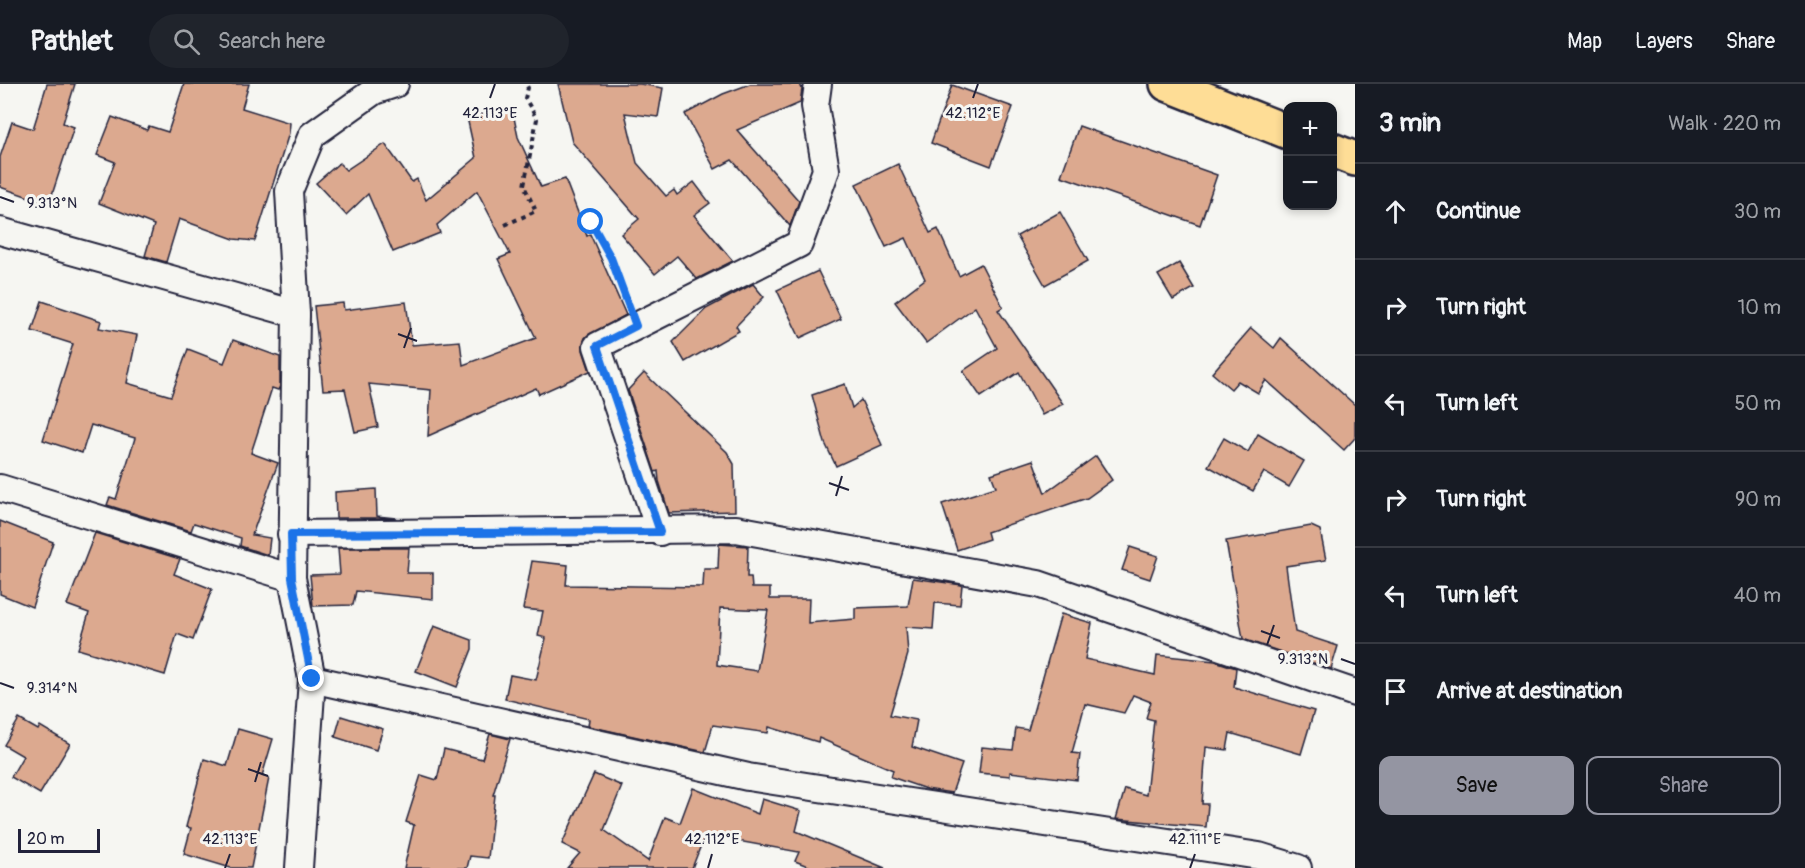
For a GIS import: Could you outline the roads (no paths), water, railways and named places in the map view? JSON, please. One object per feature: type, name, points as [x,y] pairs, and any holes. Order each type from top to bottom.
[{"type":"highway","points":[[1167,84],[1283,130]]},
{"type":"highway","points":[[1337,152],[1355,159]]},
{"type":"street","points":[[299,868],[312,679],[292,578],[296,314],[289,191],[312,135],[374,91],[395,84]]},
{"type":"street","points":[[660,532],[597,346],[799,244],[826,170],[815,106],[818,84]]},
{"type":"street","points":[[0,231],[296,314]]},
{"type":"street","points":[[0,488],[292,578]]},
{"type":"street","points":[[291,534],[660,532],[736,529],[1038,584],[1355,693]]},
{"type":"street","points":[[312,679],[748,777],[1298,868]]}]
